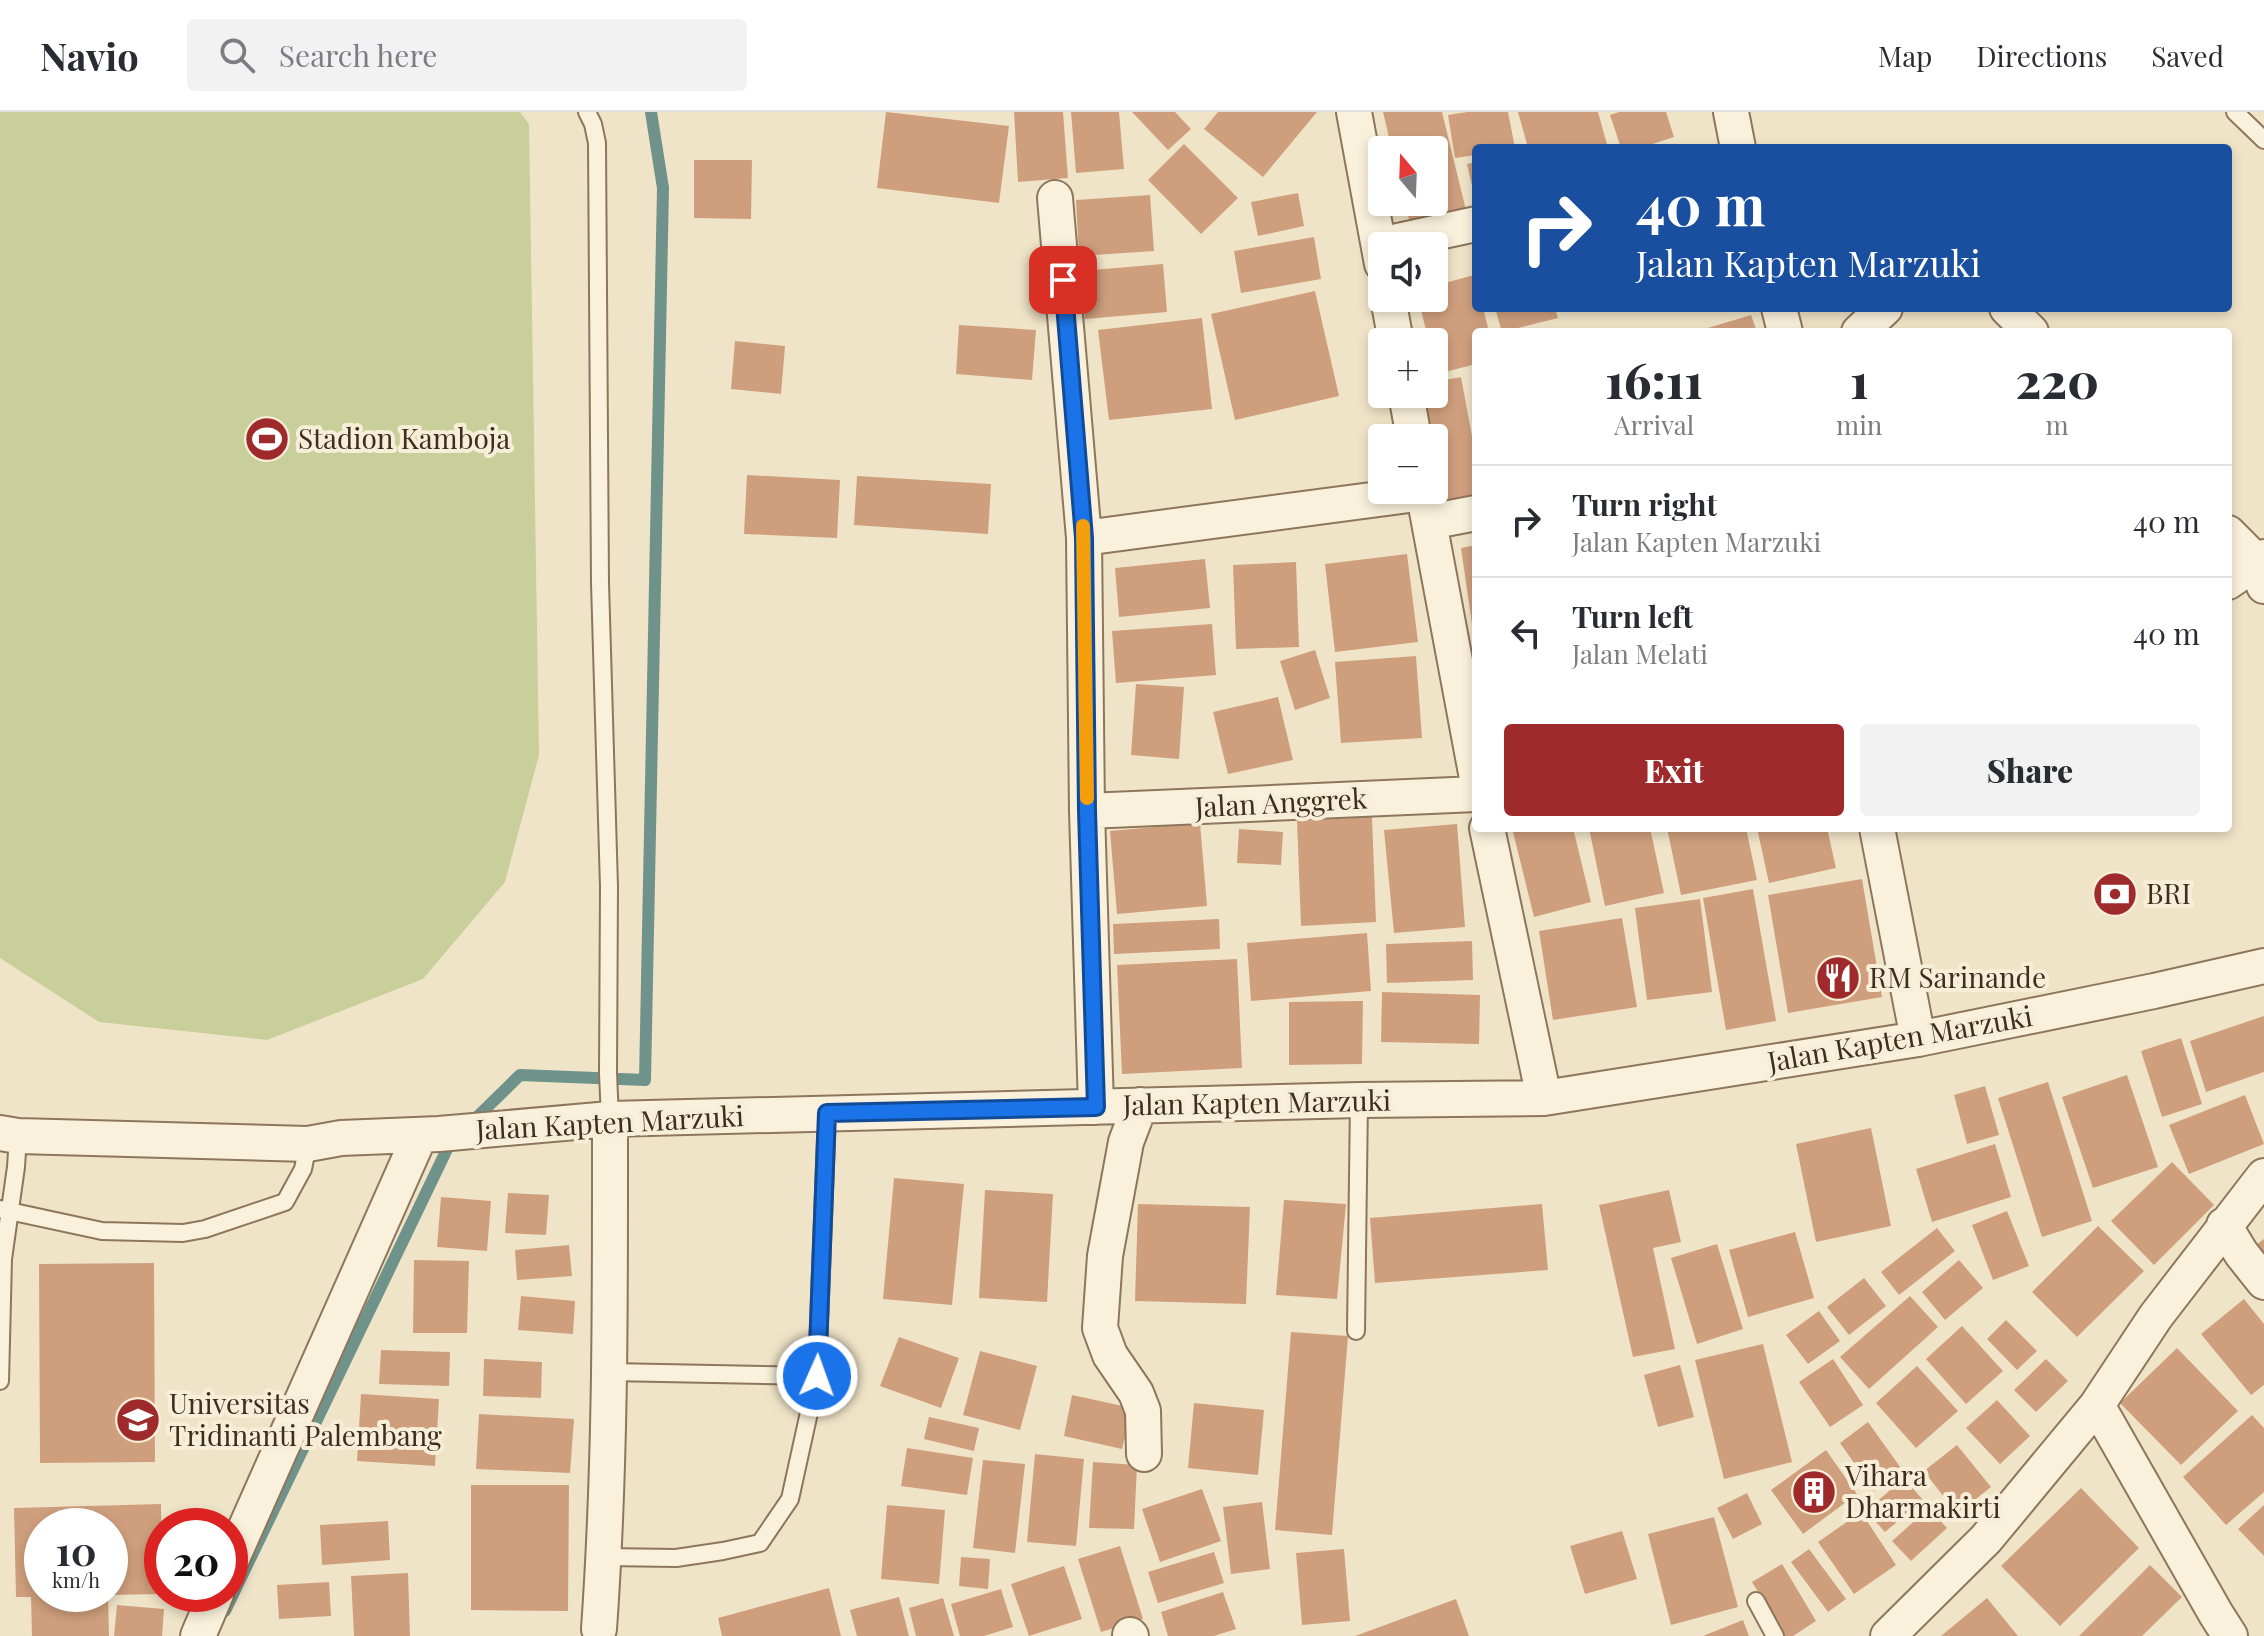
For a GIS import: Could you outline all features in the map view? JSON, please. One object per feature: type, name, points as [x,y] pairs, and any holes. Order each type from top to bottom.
[{"type":"street","points":[[1354,112],[1376,232]]},
{"type":"street","points":[[1731,112],[1737,144]]},
{"type":"street","points":[[1055,198],[1084,538],[1087,811],[1096,1107]]},
{"type":"street","points":[[1448,233],[1472,225]]},
{"type":"street","points":[[1863,328],[1881,312]]},
{"type":"street","points":[[2011,312],[2027,328]]},
{"type":"street","points":[[1084,538],[1406,504]]},
{"type":"street","points":[[1425,504],[1472,752]]},
{"type":"street","points":[[1434,504],[1472,512]]},
{"type":"street","points":[[2232,537],[2262,569],[2232,580]]},
{"type":"street","name":"Jalan Anggrek","points":[[1087,811],[1472,794]]},
{"type":"street","points":[[1488,832],[1544,1098]]},
{"type":"street","points":[[1878,832],[1918,1039]]},
{"type":"street","name":"Jalan Kapten Marzuki","points":[[9,1135],[308,1144],[341,1138],[482,1130],[610,1108],[827,1113],[1544,1098],[1918,1039],[2264,966]]},
{"type":"street","points":[[1140,1105],[1126,1142],[1105,1256],[1100,1328],[1110,1355],[1136,1393],[1143,1411],[1144,1454]]},
{"type":"street","points":[[599,1629],[610,1372],[610,1108]]},
{"type":"street","points":[[248,1524],[430,1135]]},
{"type":"street","points":[[1888,1636],[1986,1539],[2097,1405],[2156,1316],[2264,1176]]},
{"type":"street","points":[[2224,1225],[2264,1282]]},
{"type":"street","points":[[2097,1405],[2230,1636]]},
{"type":"street","points":[[198,1636],[208,1612]]},
{"type":"lane","points":[[587,112],[597,143],[600,583],[609,887],[610,1108]]},
{"type":"lane","points":[[2235,112],[2264,140]]},
{"type":"lane","points":[[1356,1331],[1359,1100]]},
{"type":"lane","points":[[604,1557],[676,1558],[760,1543],[790,1499],[817,1376],[827,1113]]},
{"type":"lane","points":[[0,1381],[5,1209],[16,1167],[9,1135]]},
{"type":"lane","points":[[5,1209],[102,1231],[170,1234],[205,1229],[285,1202],[303,1169],[308,1144]]},
{"type":"lane","points":[[610,1372],[817,1376]]},
{"type":"lane","points":[[1756,1601],[1775,1636]]},
{"type":"green space","name":"Stadion Kamboja","points":[[0,112],[520,112],[529,124],[539,755],[505,882],[423,979],[267,1040],[99,1022],[0,958]]},
{"type":"building","points":[[886,112],[1009,126],[999,203],[877,188]]},
{"type":"building","points":[[1014,112],[1063,112],[1068,178],[1018,182]]},
{"type":"building","points":[[1071,112],[1119,112],[1124,169],[1076,173]]},
{"type":"building","points":[[1132,112],[1175,112],[1191,129],[1168,150]]},
{"type":"building","points":[[1218,112],[1317,112],[1263,177],[1204,129]]},
{"type":"building","points":[[1383,112],[1442,112],[1448,136],[1389,136]]},
{"type":"building","points":[[1508,112],[1514,144],[1472,144],[1472,156],[1455,158],[1448,115]]},
{"type":"building","points":[[1518,112],[1598,112],[1607,144],[1527,144]]},
{"type":"building","points":[[1619,112],[1666,112],[1674,137],[1652,144],[1620,144],[1610,115]]},
{"type":"building","points":[[1448,136],[1466,210],[1448,214]]},
{"type":"building","points":[[1184,144],[1238,198],[1201,234],[1148,180]]},
{"type":"building","points":[[694,160],[752,160],[751,219],[694,218]]},
{"type":"building","points":[[1472,163],[1472,186],[1467,164]]},
{"type":"building","points":[[1298,193],[1304,226],[1258,236],[1251,202]]},
{"type":"building","points":[[1150,195],[1154,251],[1079,256],[1076,200]]},
{"type":"building","points":[[1408,216],[1442,216],[1410,224]]},
{"type":"building","points":[[1314,237],[1321,279],[1241,293],[1234,251]]},
{"type":"building","points":[[1163,264],[1167,312],[1085,319],[1081,271]]},
{"type":"building","points":[[1472,276],[1472,312],[1484,312],[1488,328],[1472,328],[1472,365],[1448,371],[1448,328],[1426,328],[1422,312],[1448,312],[1448,282]]},
{"type":"building","points":[[1315,291],[1339,396],[1235,420],[1211,314]]},
{"type":"building","points":[[1496,312],[1556,312],[1558,318],[1518,328],[1501,328]]},
{"type":"building","points":[[1751,315],[1756,328],[1708,328]]},
{"type":"building","points":[[1202,318],[1212,409],[1109,420],[1098,330]]},
{"type":"building","points":[[959,325],[1036,330],[1032,380],[956,374]]},
{"type":"building","points":[[735,341],[785,346],[781,394],[731,389]]},
{"type":"building","points":[[1461,377],[1472,436],[1472,504],[1440,509],[1439,504],[1448,504],[1448,424],[1425,424],[1422,408],[1448,408],[1448,379]]},
{"type":"building","points":[[747,475],[840,480],[837,538],[744,534]]},
{"type":"building","points":[[857,476],[991,484],[988,534],[854,525]]},
{"type":"building","points":[[1472,546],[1472,624],[1461,548]]},
{"type":"building","points":[[1407,554],[1418,642],[1335,652],[1325,564]]},
{"type":"building","points":[[1205,559],[1210,608],[1119,617],[1115,568]]},
{"type":"building","points":[[1296,562],[1299,647],[1236,649],[1233,565]]},
{"type":"building","points":[[1212,624],[1216,675],[1116,683],[1112,631]]},
{"type":"building","points":[[1315,650],[1330,698],[1295,710],[1280,661]]},
{"type":"building","points":[[1416,656],[1422,738],[1341,743],[1335,662]]},
{"type":"building","points":[[1136,684],[1184,687],[1179,759],[1131,755]]},
{"type":"building","points":[[1278,697],[1293,760],[1228,774],[1213,712]]},
{"type":"building","points":[[1372,817],[1376,922],[1301,926],[1297,821]]},
{"type":"building","points":[[1200,823],[1207,906],[1117,914],[1110,831]]},
{"type":"building","points":[[1457,824],[1465,927],[1394,933],[1384,830]]},
{"type":"building","points":[[1239,829],[1283,832],[1281,865],[1237,863]]},
{"type":"building","points":[[1513,832],[1574,832],[1591,902],[1534,917]]},
{"type":"building","points":[[1590,832],[1651,832],[1664,893],[1605,906]]},
{"type":"building","points":[[1668,832],[1747,832],[1757,880],[1681,895]]},
{"type":"building","points":[[1758,832],[1828,832],[1836,868],[1769,883]]},
{"type":"building","points":[[1862,879],[1882,997],[1788,1013],[1768,895]]},
{"type":"building","points":[[1753,889],[1776,1021],[1726,1030],[1703,898]]},
{"type":"building","points":[[1700,899],[1712,992],[1647,1000],[1635,908]]},
{"type":"building","points":[[1622,918],[1637,1007],[1553,1020],[1539,931]]},
{"type":"building","points":[[1219,919],[1220,949],[1114,954],[1113,924]]},
{"type":"building","points":[[1367,933],[1371,991],[1251,1001],[1247,943]]},
{"type":"building","points":[[1472,941],[1473,980],[1387,983],[1386,944]]},
{"type":"building","points":[[1237,959],[1242,1068],[1122,1074],[1117,965]]},
{"type":"building","points":[[1382,992],[1480,995],[1479,1044],[1381,1042]]},
{"type":"building","points":[[1363,1001],[1362,1064],[1289,1065],[1289,1002]]},
{"type":"building","points":[[2264,1016],[2264,1072],[2206,1092],[2190,1041]]},
{"type":"building","points":[[2181,1038],[2202,1104],[2162,1117],[2141,1051]]},
{"type":"building","points":[[2127,1075],[2158,1167],[2093,1188],[2062,1097]]},
{"type":"building","points":[[2048,1082],[2092,1221],[2042,1237],[1998,1098]]},
{"type":"building","points":[[1985,1086],[1999,1135],[1967,1144],[1954,1095]]},
{"type":"building","points":[[2245,1095],[2264,1144],[2189,1174],[2169,1125]]},
{"type":"building","points":[[1871,1128],[1891,1226],[1816,1242],[1796,1144]]},
{"type":"building","points":[[1995,1144],[2011,1197],[1932,1222],[1916,1169]]},
{"type":"building","points":[[2172,1162],[2214,1205],[2154,1265],[2111,1221]]},
{"type":"building","points":[[894,1178],[964,1184],[952,1305],[883,1299]]},
{"type":"building","points":[[985,1190],[1053,1194],[1047,1302],[979,1298]]},
{"type":"building","points":[[1669,1190],[1681,1242],[1653,1248],[1675,1349],[1633,1357],[1599,1205]]},
{"type":"building","points":[[508,1193],[549,1195],[546,1235],[505,1233]]},
{"type":"building","points":[[441,1197],[491,1201],[487,1251],[437,1247]]},
{"type":"building","points":[[1284,1200],[1346,1204],[1337,1299],[1276,1295]]},
{"type":"building","points":[[1138,1204],[1250,1207],[1246,1304],[1135,1301]]},
{"type":"building","points":[[1542,1204],[1548,1270],[1375,1283],[1370,1218]]},
{"type":"building","points":[[2007,1211],[2029,1266],[1993,1280],[1972,1225]]},
{"type":"building","points":[[2098,1226],[2144,1271],[2077,1337],[2032,1292]]},
{"type":"building","points":[[1937,1228],[1955,1251],[1899,1295],[1881,1272]]},
{"type":"building","points":[[1795,1232],[1814,1298],[1748,1317],[1729,1250]]},
{"type":"building","points":[[2264,1239],[2264,1271],[2249,1250]]},
{"type":"building","points":[[1717,1244],[1743,1329],[1697,1344],[1671,1258]]},
{"type":"building","points":[[569,1245],[572,1276],[517,1280],[515,1250]]},
{"type":"building","points":[[414,1260],[469,1261],[467,1333],[413,1333]]},
{"type":"building","points":[[1959,1260],[1983,1288],[1945,1320],[1922,1292]]},
{"type":"building","points":[[154,1263],[155,1462],[40,1463],[39,1264]]},
{"type":"building","points":[[1864,1278],[1886,1306],[1849,1335],[1827,1307]]},
{"type":"building","points":[[521,1296],[575,1301],[573,1334],[518,1330]]},
{"type":"building","points":[[1910,1296],[1938,1327],[1869,1389],[1840,1357]]},
{"type":"building","points":[[2244,1299],[2264,1324],[2264,1385],[2251,1395],[2201,1334]]},
{"type":"building","points":[[1819,1311],[1840,1341],[1808,1364],[1786,1335]]},
{"type":"building","points":[[2006,1320],[2037,1351],[2017,1370],[1987,1339]]},
{"type":"building","points":[[1962,1326],[2003,1371],[1966,1404],[1926,1359]]},
{"type":"building","points":[[1291,1332],[1348,1336],[1332,1535],[1275,1530]]},
{"type":"building","points":[[899,1337],[959,1358],[941,1408],[880,1386]]},
{"type":"building","points":[[1763,1344],[1792,1462],[1724,1479],[1695,1360]]},
{"type":"building","points":[[2177,1348],[2238,1411],[2181,1465],[2120,1403]]},
{"type":"building","points":[[381,1350],[450,1352],[449,1386],[379,1384]]},
{"type":"building","points":[[980,1351],[1037,1366],[1020,1430],[963,1415]]},
{"type":"building","points":[[484,1359],[542,1362],[541,1398],[483,1396]]},
{"type":"building","points":[[1833,1359],[1863,1405],[1830,1427],[1799,1382]]},
{"type":"building","points":[[2046,1359],[2068,1381],[2036,1412],[2014,1390]]},
{"type":"building","points":[[1680,1365],[1694,1417],[1658,1427],[1644,1375]]},
{"type":"building","points":[[1917,1366],[1958,1411],[1916,1448],[1876,1403]]},
{"type":"building","points":[[361,1394],[439,1399],[435,1466],[357,1461]]},
{"type":"building","points":[[1072,1395],[1132,1408],[1122,1449],[1064,1436]]},
{"type":"building","points":[[1997,1400],[2030,1436],[2000,1464],[1966,1428]]},
{"type":"building","points":[[1194,1403],[1264,1410],[1258,1475],[1188,1468]]},
{"type":"building","points":[[479,1414],[574,1419],[570,1473],[476,1469]]},
{"type":"building","points":[[2252,1415],[2264,1428],[2264,1492],[2226,1525],[2183,1477]]},
{"type":"building","points":[[929,1417],[979,1428],[974,1451],[924,1439]]},
{"type":"building","points":[[1868,1422],[1903,1471],[1874,1491],[1840,1443]]},
{"type":"building","points":[[1957,1445],[1991,1487],[1957,1514],[1924,1471]]},
{"type":"building","points":[[907,1448],[973,1458],[967,1495],[901,1486]]},
{"type":"building","name":"Vihara Dharmakirti","points":[[1826,1450],[1857,1494],[1803,1534],[1771,1490]]},
{"type":"building","points":[[1035,1454],[1084,1459],[1076,1546],[1027,1542]]},
{"type":"building","points":[[983,1460],[1025,1464],[1015,1553],[973,1548]]},
{"type":"building","points":[[1093,1462],[1137,1465],[1134,1529],[1089,1528]]},
{"type":"building","points":[[1904,1478],[1923,1500],[1885,1532],[1866,1511]]},
{"type":"building","points":[[471,1485],[569,1485],[568,1611],[471,1610]]},
{"type":"building","points":[[2081,1488],[2139,1548],[2060,1626],[2001,1566]]},
{"type":"building","points":[[1202,1489],[1221,1541],[1160,1562],[1142,1509]]},
{"type":"building","points":[[1747,1493],[1762,1524],[1733,1539],[1717,1508]]},
{"type":"building","points":[[1262,1502],[1270,1569],[1231,1574],[1223,1507]]},
{"type":"building","points":[[161,1504],[161,1508],[144,1508],[144,1594],[128,1595],[128,1508],[24,1508],[24,1597],[16,1597],[14,1508]]},
{"type":"building","points":[[887,1505],[945,1510],[939,1584],[881,1579]]},
{"type":"building","points":[[2264,1505],[2264,1556],[2238,1529]]},
{"type":"building","points":[[1929,1508],[1947,1528],[1911,1561],[1892,1541]]},
{"type":"building","points":[[1861,1512],[1896,1565],[1854,1594],[1818,1542]]},
{"type":"building","points":[[1714,1517],[1738,1607],[1671,1625],[1648,1534]]},
{"type":"building","points":[[388,1521],[390,1560],[322,1565],[320,1525]]},
{"type":"building","points":[[1622,1531],[1637,1579],[1585,1594],[1570,1546]]},
{"type":"building","points":[[1120,1546],[1143,1619],[1101,1632],[1078,1559]]},
{"type":"building","points":[[1344,1549],[1350,1621],[1302,1625],[1296,1553]]},
{"type":"building","points":[[1809,1549],[1846,1599],[1828,1612],[1791,1562]]},
{"type":"building","points":[[1214,1552],[1224,1583],[1158,1603],[1148,1572]]},
{"type":"building","points":[[961,1557],[990,1559],[988,1589],[959,1586]]},
{"type":"building","points":[[1782,1564],[1816,1621],[1793,1636],[1785,1636],[1752,1582]]},
{"type":"building","points":[[2150,1565],[2182,1597],[2142,1636],[2079,1636]]},
{"type":"building","points":[[1064,1566],[1082,1619],[1029,1636],[1011,1584]]},
{"type":"building","points":[[408,1573],[410,1636],[354,1636],[351,1576]]},
{"type":"building","points":[[329,1582],[331,1616],[279,1619],[277,1585]]},
{"type":"building","points":[[829,1588],[841,1636],[722,1636],[718,1618]]},
{"type":"building","points":[[1001,1589],[1013,1627],[984,1636],[960,1636],[951,1604]]},
{"type":"building","points":[[1223,1592],[1236,1629],[1214,1636],[1168,1636],[1161,1612]]},
{"type":"building","points":[[899,1597],[909,1636],[857,1636],[850,1610]]},
{"type":"building","points":[[943,1598],[954,1636],[916,1636],[909,1608]]},
{"type":"building","points":[[1987,1598],[2018,1636],[1941,1636]]},
{"type":"building","points":[[1456,1599],[1469,1636],[1355,1636]]},
{"type":"building","points":[[128,1606],[144,1607],[144,1612],[164,1612],[162,1636],[114,1636],[116,1612],[128,1612]]},
{"type":"building","points":[[31,1612],[108,1612],[109,1636],[32,1636]]},
{"type":"building","points":[[1743,1620],[1749,1636],[1703,1636]]},
{"type":"waterway","points":[[471,1123],[520,1075],[645,1080],[663,188],[651,112]]},
{"type":"waterway","points":[[248,1563],[450,1143],[455,1139]]},
{"type":"slow traffic","points":[[1083,526],[1087,798]]},
{"type":"place","name":"Stadion Kamboja","points":[[267,439]]},
{"type":"place","name":"BRI","points":[[2115,894]]},
{"type":"place","name":"RM Sarinande","points":[[1838,978]]},
{"type":"place","name":"Universitas Tridinanti Palembang","points":[[138,1420]]},
{"type":"place","name":"Vihara Dharmakirti","points":[[1814,1492]]},
{"type":"route","points":[[817,1376],[827,1113],[1096,1107],[1087,811],[1084,538],[1063,280]]}]
